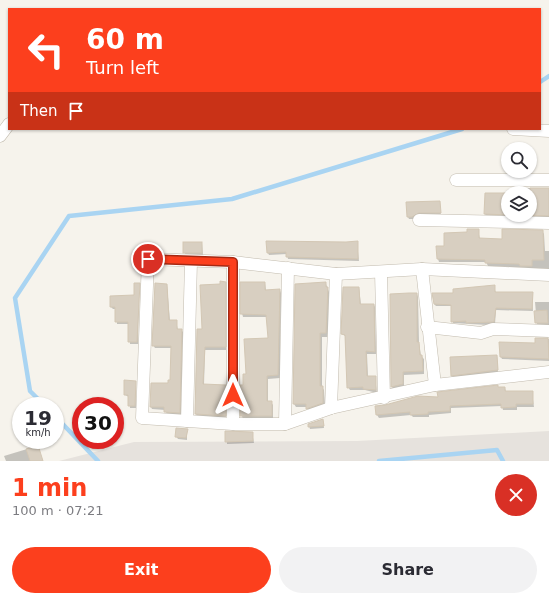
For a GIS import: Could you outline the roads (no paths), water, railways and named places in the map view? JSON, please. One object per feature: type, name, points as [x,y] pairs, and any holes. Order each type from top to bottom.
[{"type":"street","points":[[0,136],[8,125]]},
{"type":"street","points":[[531,130],[549,131]]},
{"type":"street","points":[[456,180],[549,180]]},
{"type":"street","points":[[420,220],[549,223]]},
{"type":"street","points":[[549,275],[422,269],[336,274],[233,262],[148,259],[142,418],[233,424],[285,424],[330,408],[384,398],[435,385],[549,372]]},
{"type":"street","points":[[187,421],[191,261]]},
{"type":"street","points":[[233,262],[233,424]]},
{"type":"street","points":[[285,424],[288,268]]},
{"type":"street","points":[[422,269],[427,327],[435,385]]},
{"type":"street","points":[[381,272],[384,398]]},
{"type":"street","points":[[330,408],[336,274]]},
{"type":"street","points":[[427,327],[481,333],[493,329],[549,331]]},
{"type":"waterway","points":[[541,81],[549,76]]},
{"type":"waterway","points":[[36,397],[30,391],[15,298],[69,216],[232,199],[459,130]]},
{"type":"waterway","points":[[64,425],[98,461]]},
{"type":"waterway","points":[[379,461],[497,450],[503,461]]}]
